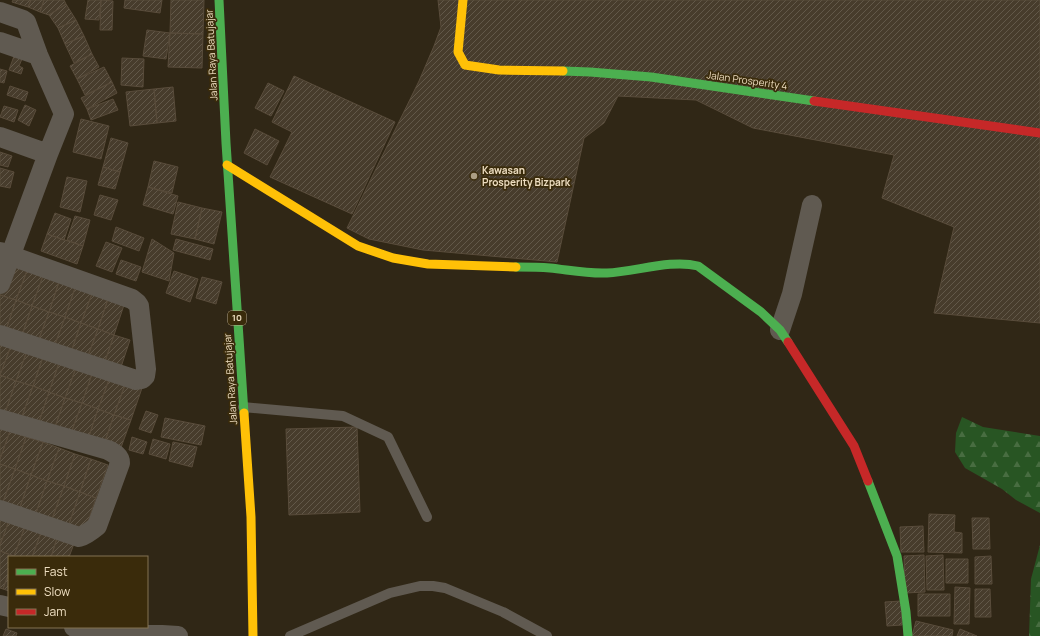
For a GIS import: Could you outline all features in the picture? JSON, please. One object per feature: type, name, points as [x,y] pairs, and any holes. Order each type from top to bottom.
[{"type":"main road","name":"Jalan Raya Batujajar","points":[[219,0],[227,165],[251,517],[253,636]]},
{"type":"main road","name":"Jalan Prosperity 4","points":[[462,0],[458,52],[465,65],[499,70],[590,72],[651,77],[1040,133]]},
{"type":"main road","points":[[227,165],[358,246],[393,258],[428,264],[549,268],[594,273],[609,273],[678,264],[698,266],[761,312],[780,330],[854,446],[897,556],[906,612],[908,636]]},
{"type":"street","points":[[0,12],[26,22],[38,55],[64,114],[5,254],[0,284]]},
{"type":"street","points":[[0,42],[38,55]]},
{"type":"street","points":[[0,137],[48,154]]},
{"type":"street","points":[[780,330],[792,294],[812,205]]},
{"type":"street","points":[[0,335],[136,380],[142,379],[145,376],[146,369],[138,303],[132,299],[5,254]]},
{"type":"street","points":[[0,419],[108,450],[115,453],[120,459],[120,463],[97,526],[83,536],[78,537],[0,510]]},
{"type":"street","points":[[78,628],[102,635],[178,636]]},
{"type":"lane","points":[[243,407],[343,416],[388,437],[427,517]]},
{"type":"lane","points":[[290,636],[390,594],[420,586],[426,586],[445,588],[503,612],[547,636]]},
{"type":"green space","points":[[962,417],[983,427],[1040,436],[1040,513],[1016,500],[1002,489],[965,468],[955,452],[956,433]]},
{"type":"green space","points":[[1040,545],[1040,636],[1029,636],[1031,579]]},
{"type":"building","points":[[13,0],[31,0],[28,7],[12,2]]},
{"type":"building","points":[[31,0],[44,0],[40,12],[28,7]]},
{"type":"building","points":[[44,0],[64,0],[66,4],[49,15],[40,12]]},
{"type":"building","points":[[88,0],[101,0],[99,20],[85,19]]},
{"type":"building","points":[[101,0],[113,1],[112,30],[100,30]]},
{"type":"building","points":[[125,0],[162,0],[160,13],[124,8]]},
{"type":"building","points":[[171,0],[204,0],[203,34],[170,33]]},
{"type":"building","name":"Kawasan Prosperity Bizpark","points":[[438,0],[1040,0],[1040,323],[934,313],[954,227],[882,198],[894,155],[753,128],[696,100],[618,96],[604,123],[584,138],[557,262],[423,250],[369,239],[347,228],[419,81],[434,46],[441,27]]},
{"type":"building","points":[[66,4],[76,20],[58,28],[49,15]]},
{"type":"building","points":[[76,20],[84,36],[65,44],[58,28]]},
{"type":"building","points":[[147,30],[170,33],[166,59],[143,56]]},
{"type":"building","points":[[170,33],[203,34],[202,68],[168,67]]},
{"type":"building","points":[[84,36],[92,54],[74,63],[65,44]]},
{"type":"building","points":[[92,54],[99,67],[77,79],[70,66]]},
{"type":"building","points":[[14,56],[22,59],[19,66],[23,68],[21,74],[9,70]]},
{"type":"building","points":[[122,58],[144,59],[143,87],[121,85]]},
{"type":"building","points":[[104,67],[112,82],[85,95],[77,79]]},
{"type":"building","points":[[0,69],[7,71],[4,83],[0,82]]},
{"type":"building","points":[[294,76],[395,122],[352,214],[270,177],[292,132],[272,122]]},
{"type":"building","points":[[112,82],[117,93],[87,109],[81,98]]},
{"type":"building","points":[[268,83],[284,91],[271,116],[255,108]]},
{"type":"building","points":[[10,86],[28,92],[25,101],[7,95]]},
{"type":"building","points":[[173,87],[176,121],[157,123],[154,89]]},
{"type":"building","points":[[154,89],[157,123],[130,126],[126,92]]},
{"type":"building","points":[[113,99],[118,110],[91,120],[87,109]]},
{"type":"building","points":[[25,105],[36,110],[29,126],[18,120]]},
{"type":"building","points":[[4,106],[18,110],[14,122],[0,117]]},
{"type":"building","points":[[81,119],[109,126],[101,159],[73,152]]},
{"type":"building","points":[[255,129],[279,141],[267,165],[244,153]]},
{"type":"building","points":[[111,138],[128,143],[120,172],[103,167]]},
{"type":"building","points":[[0,152],[12,156],[8,167],[0,165]]},
{"type":"building","points":[[154,161],[178,167],[172,193],[148,187]]},
{"type":"building","points":[[103,167],[120,172],[115,189],[98,185]]},
{"type":"building","points":[[0,168],[14,172],[10,188],[0,186]]},
{"type":"building","points":[[67,177],[87,181],[80,212],[60,207]]},
{"type":"building","points":[[148,187],[178,196],[173,214],[143,205]]},
{"type":"building","points":[[100,195],[118,200],[111,220],[94,215]]},
{"type":"building","points":[[178,202],[202,208],[195,239],[171,234]]},
{"type":"building","points":[[202,208],[222,212],[214,244],[195,239]]},
{"type":"building","points":[[55,213],[71,219],[64,240],[47,234]]},
{"type":"building","points":[[75,216],[90,220],[83,246],[67,240]]},
{"type":"building","points":[[116,227],[144,238],[139,251],[112,241]]},
{"type":"building","points":[[47,234],[83,246],[77,264],[41,251]]},
{"type":"building","points":[[152,239],[174,253],[169,281],[142,272]]},
{"type":"building","points":[[176,239],[213,249],[210,260],[173,250]]},
{"type":"building","points":[[106,242],[122,248],[112,272],[96,266]]},
{"type":"building","points":[[121,260],[141,267],[136,281],[116,274]]},
{"type":"building","points":[[11,262],[28,268],[16,300],[0,295]]},
{"type":"building","points":[[28,268],[44,273],[32,306],[16,300]]},
{"type":"building","points":[[174,271],[198,279],[190,302],[166,293]]},
{"type":"building","points":[[44,273],[60,279],[49,312],[32,306]]},
{"type":"building","points":[[202,277],[222,282],[216,304],[196,298]]},
{"type":"building","points":[[60,279],[76,285],[65,317],[49,312]]},
{"type":"building","points":[[76,285],[93,291],[81,323],[65,317]]},
{"type":"building","points":[[93,291],[109,296],[98,329],[81,323]]},
{"type":"building","points":[[0,295],[16,300],[5,333],[0,331]]},
{"type":"building","points":[[109,296],[125,302],[114,335],[98,329]]},
{"type":"building","points":[[16,300],[32,306],[21,338],[5,333]]},
{"type":"building","points":[[32,306],[49,312],[37,344],[21,338]]},
{"type":"building","points":[[49,312],[65,317],[53,350],[37,344]]},
{"type":"building","points":[[65,317],[81,323],[70,355],[53,350]]},
{"type":"building","points":[[81,323],[98,329],[86,361],[70,355]]},
{"type":"building","points":[[98,329],[114,335],[103,367],[86,361]]},
{"type":"building","points":[[114,335],[130,340],[119,373],[103,367]]},
{"type":"building","points":[[0,339],[12,343],[0,375]]},
{"type":"building","points":[[12,343],[28,348],[16,381],[0,375]]},
{"type":"building","points":[[28,348],[44,354],[33,386],[16,381]]},
{"type":"building","points":[[44,354],[60,360],[49,392],[33,386]]},
{"type":"building","points":[[60,360],[77,365],[65,398],[49,392]]},
{"type":"building","points":[[77,365],[93,371],[82,403],[65,398]]},
{"type":"building","points":[[93,371],[110,377],[98,409],[82,403]]},
{"type":"building","points":[[0,375],[16,381],[5,413],[0,412]]},
{"type":"building","points":[[110,377],[126,382],[114,415],[98,409]]},
{"type":"building","points":[[16,381],[33,386],[21,419],[5,413]]},
{"type":"building","points":[[126,382],[142,388],[131,420],[114,415]]},
{"type":"building","points":[[33,386],[49,392],[38,425],[21,419]]},
{"type":"building","points":[[49,392],[65,398],[54,430],[38,425]]},
{"type":"building","points":[[65,398],[82,403],[70,436],[54,430]]},
{"type":"building","points":[[82,403],[98,409],[87,442],[70,436]]},
{"type":"building","points":[[98,409],[114,415],[103,447],[87,442]]},
{"type":"building","points":[[146,411],[158,415],[151,433],[139,429]]},
{"type":"building","points":[[114,415],[131,420],[119,453],[103,447]]},
{"type":"building","points":[[165,418],[205,426],[201,445],[161,437]]},
{"type":"building","points":[[357,427],[360,512],[289,515],[286,429]]},
{"type":"building","points":[[0,428],[10,431],[0,459]]},
{"type":"building","points":[[10,431],[26,437],[15,469],[0,464],[0,459]]},
{"type":"building","points":[[26,437],[43,442],[31,475],[15,469]]},
{"type":"building","points":[[132,437],[147,442],[143,454],[129,450]]},
{"type":"building","points":[[153,439],[170,444],[166,459],[149,454]]},
{"type":"building","points":[[43,442],[59,448],[47,481],[31,475]]},
{"type":"building","points":[[173,442],[197,447],[192,467],[169,461]]},
{"type":"building","points":[[59,448],[75,454],[64,486],[47,481]]},
{"type":"building","points":[[75,454],[91,459],[80,492],[64,486]]},
{"type":"building","points":[[91,459],[108,465],[96,498],[80,492]]},
{"type":"building","points":[[0,464],[15,469],[3,502],[0,501]]},
{"type":"building","points":[[15,469],[31,475],[20,507],[3,502]]},
{"type":"building","points":[[31,475],[47,481],[36,513],[20,507]]},
{"type":"building","points":[[47,481],[64,486],[52,519],[36,513]]},
{"type":"building","points":[[64,486],[80,492],[69,524],[52,519]]},
{"type":"building","points":[[80,492],[96,498],[85,530],[69,524]]},
{"type":"building","points":[[929,514],[955,515],[954,532],[962,533],[962,553],[928,552]]},
{"type":"building","points":[[0,515],[10,518],[0,545]]},
{"type":"building","points":[[10,518],[26,524],[14,556],[0,551],[0,545]]},
{"type":"building","points":[[972,518],[989,518],[990,549],[973,549]]},
{"type":"building","points":[[26,524],[42,530],[32,556],[14,556]]},
{"type":"building","points":[[923,526],[924,552],[901,552],[900,527]]},
{"type":"building","points":[[42,530],[58,535],[51,556],[32,556]]},
{"type":"building","points":[[58,535],[75,541],[69,556],[51,556]]},
{"type":"building","points":[[0,551],[14,556],[8,556],[8,575],[3,589],[0,588]]},
{"type":"building","points":[[924,555],[925,592],[905,593],[904,556]]},
{"type":"building","points":[[943,555],[944,590],[927,590],[926,556]]},
{"type":"building","points":[[991,556],[992,584],[975,584],[975,557]]},
{"type":"building","points":[[946,559],[968,559],[968,583],[946,583]]},
{"type":"building","points":[[8,575],[8,591],[3,589]]},
{"type":"building","points":[[955,587],[970,588],[969,624],[954,624]]},
{"type":"building","points":[[975,589],[990,589],[991,617],[975,617]]},
{"type":"building","points":[[918,594],[950,594],[950,616],[918,616]]},
{"type":"building","points":[[901,601],[902,625],[887,626],[885,602]]},
{"type":"building","points":[[916,621],[953,630],[952,636],[912,636]]},
{"type":"building","points":[[6,629],[17,633],[16,636],[3,636]]},
{"type":"building","points":[[960,629],[977,636],[957,636]]},
{"type":"traffic: fast","points":[[219,0],[226,143],[244,413]]},
{"type":"traffic: fast","points":[[563,71],[651,77],[814,101]]},
{"type":"traffic: fast","points":[[516,267],[600,273],[676,264],[698,266],[761,312],[780,330],[788,342]]},
{"type":"traffic: fast","points":[[868,481],[897,556],[906,612],[908,636]]},
{"type":"traffic: slow","points":[[463,0],[458,52],[465,65],[499,70],[563,71]]},
{"type":"traffic: slow","points":[[227,165],[358,246],[393,258],[428,264],[516,267]]},
{"type":"traffic: slow","points":[[244,413],[251,517],[253,636]]},
{"type":"traffic: jam","points":[[814,101],[1040,133]]},
{"type":"traffic: jam","points":[[788,342],[854,446],[868,481]]},
{"type":"place","name":"Kawasan Prosperity Bizpark","points":[[474,176]]}]
